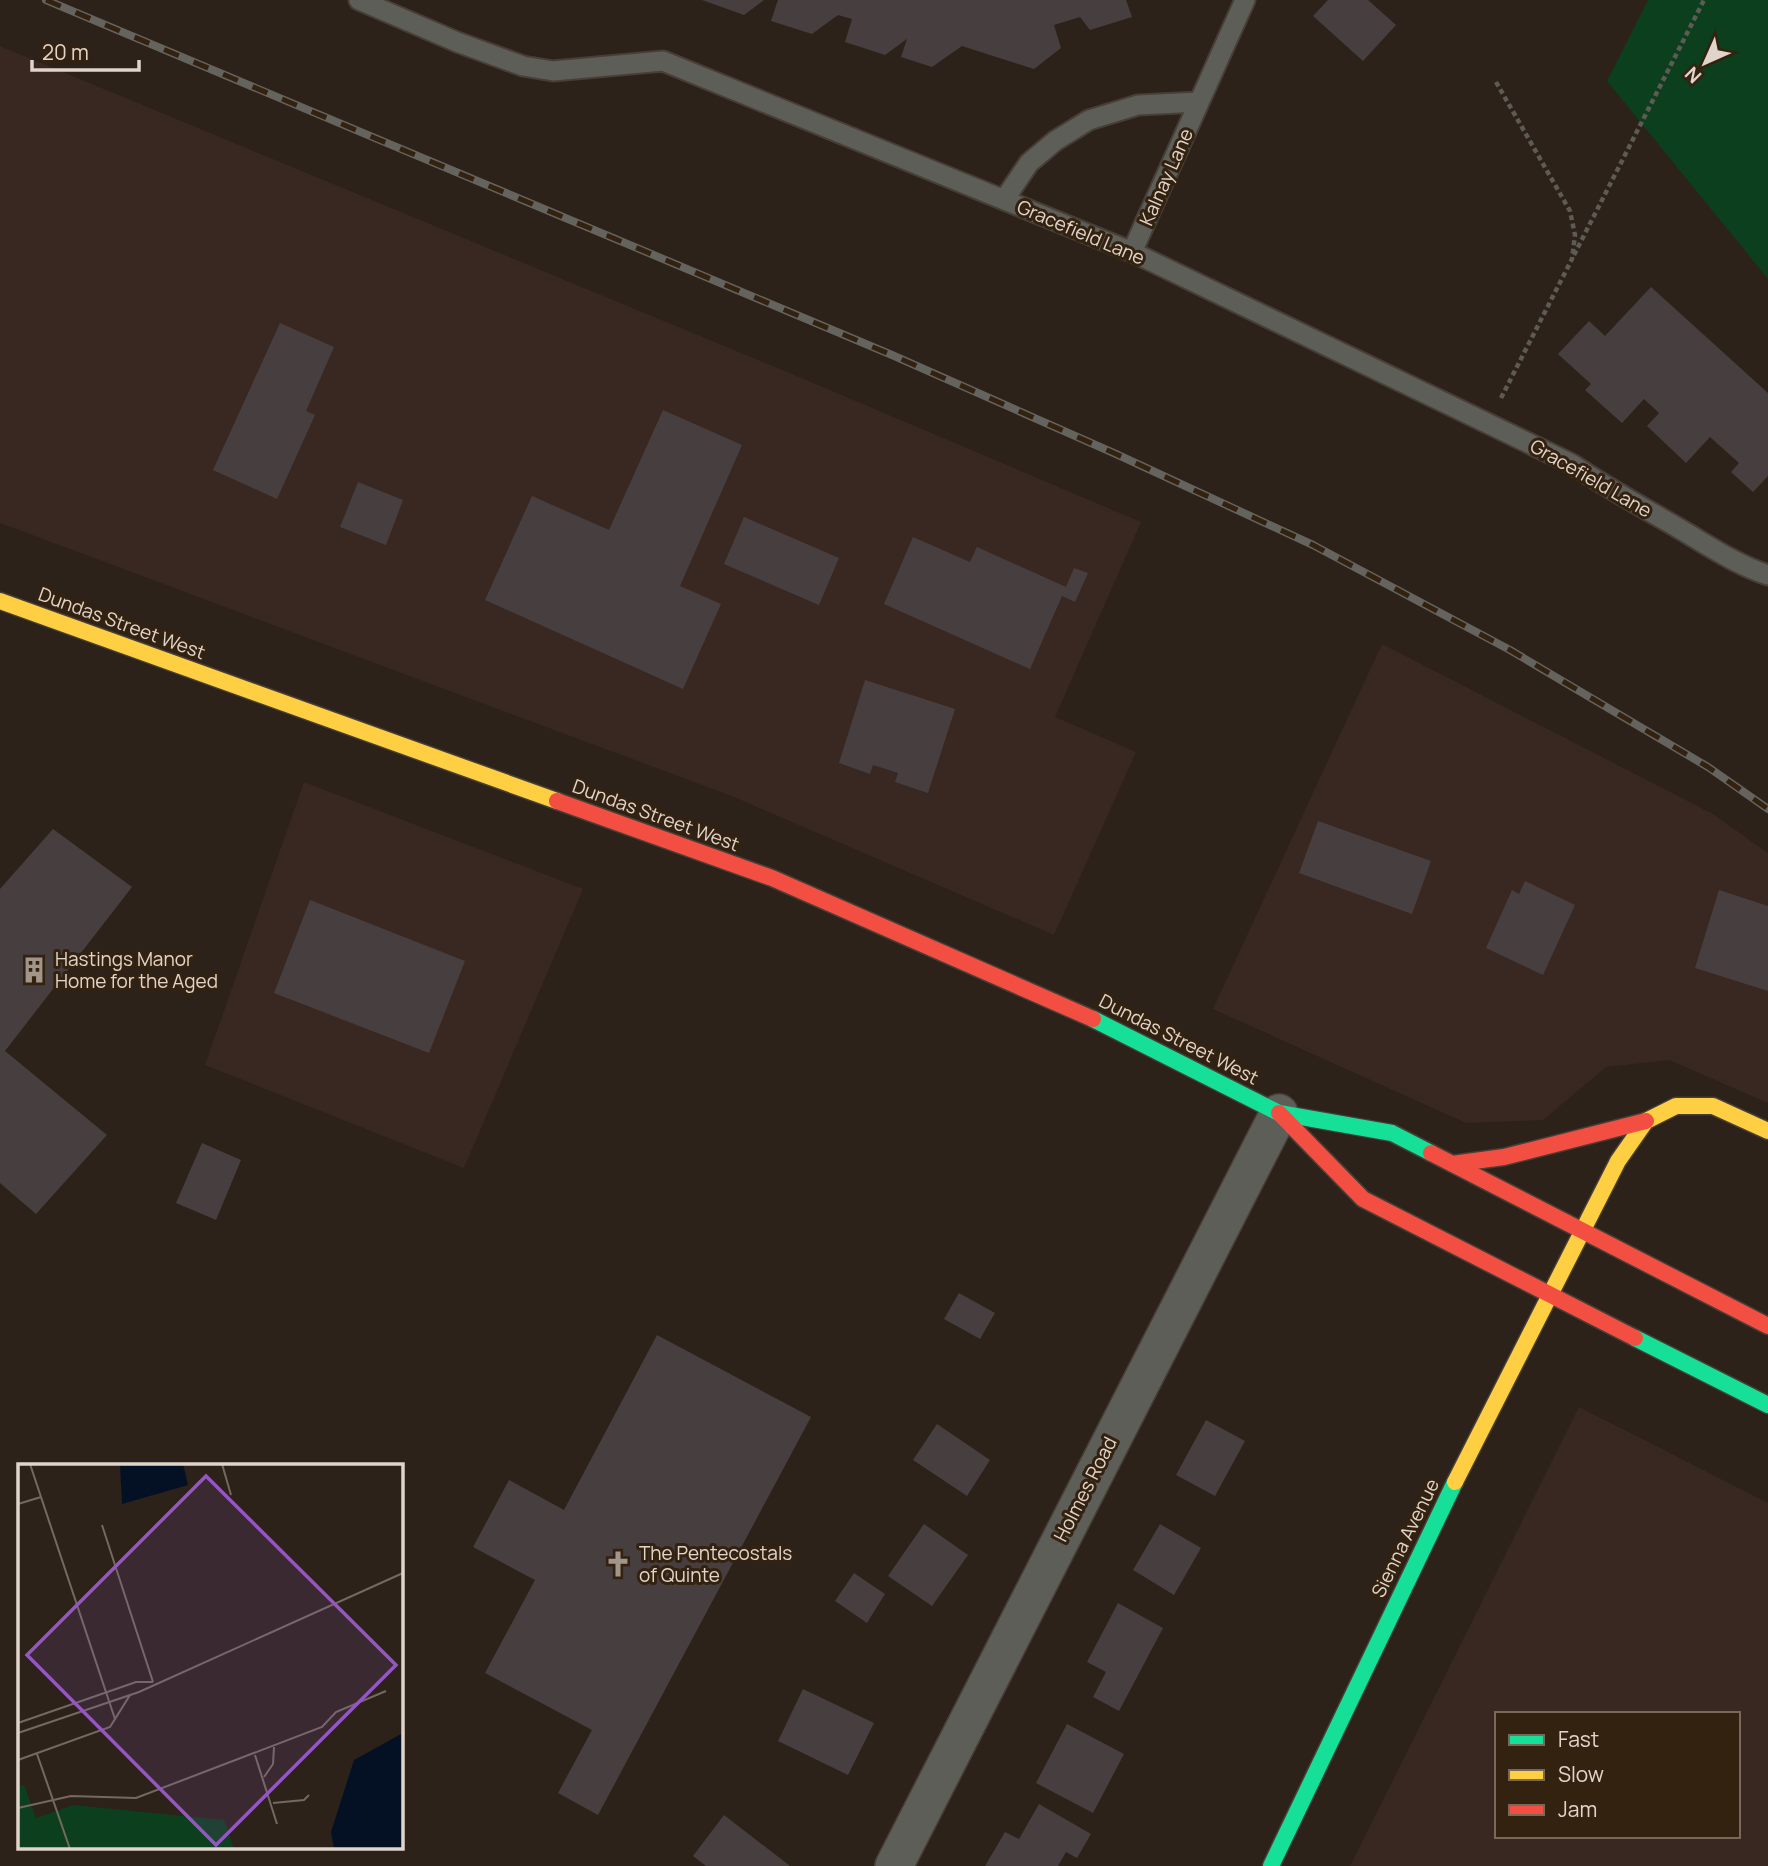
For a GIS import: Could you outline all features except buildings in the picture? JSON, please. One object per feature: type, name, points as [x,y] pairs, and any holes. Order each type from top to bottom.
[{"type":"main road","name":"Dundas Street West","points":[[0,601],[772,878],[1082,1013],[1279,1113],[1392,1133],[1768,1326]]},
{"type":"main road","points":[[1452,1164],[1539,1150],[1646,1121],[1676,1106],[1713,1105],[1768,1131]]},
{"type":"main road","name":"Dundas Street West","points":[[1279,1113],[1363,1199],[1768,1405]]},
{"type":"main road","name":"Sienna Avenue","points":[[1270,1866],[1549,1295],[1618,1161],[1646,1121]]},
{"type":"street","name":"Holmes Road","points":[[894,1866],[1279,1113]]},
{"type":"lane","name":"Gracefield Lane","points":[[359,0],[457,42],[523,66],[553,71],[663,61],[1132,252],[1572,464],[1606,487],[1749,569],[1768,575]]},
{"type":"lane","name":"Kalnay Lane","points":[[1132,252],[1245,0]]},
{"type":"lane","name":"Kalnay Lane","points":[[1004,200],[1029,163],[1055,141],[1088,120],[1138,105],[1199,102]]},
{"type":"path","points":[[1488,422],[1704,0]]},
{"type":"path","points":[[1496,82],[1570,211],[1575,235],[1572,259]]},
{"type":"shaded area","points":[[0,46],[792,374],[1141,522],[1055,717],[1136,752],[1054,935],[734,797],[0,523]]},
{"type":"shaded area","points":[[1382,644],[1713,814],[1768,853],[1768,1103],[1669,1060],[1606,1067],[1543,1120],[1466,1123],[1213,1009]]},
{"type":"shaded area","points":[[304,782],[583,889],[464,1168],[205,1065]]},
{"type":"shaded area","points":[[1579,1407],[1768,1503],[1768,1866],[1350,1866]]},
{"type":"green space","points":[[1648,0],[1768,0],[1768,279],[1607,81]]},
{"type":"railway","points":[[46,0],[892,355],[1313,545],[1510,650],[1708,767],[1768,809]]},
{"type":"traffic: fast","points":[[1093,1019],[1279,1113],[1392,1133],[1431,1153]]},
{"type":"traffic: fast","points":[[1635,1338],[1768,1405]]},
{"type":"traffic: fast","points":[[1271,1866],[1455,1482]]},
{"type":"traffic: slow","points":[[0,601],[557,801]]},
{"type":"traffic: slow","points":[[1455,1482],[1618,1161],[1646,1121],[1676,1106],[1713,1106],[1768,1131]]},
{"type":"traffic: jam","points":[[557,801],[772,878],[1093,1019]]},
{"type":"traffic: jam","points":[[1279,1113],[1363,1199],[1635,1338]]},
{"type":"traffic: jam","points":[[1452,1164],[1504,1157],[1646,1121]]},
{"type":"traffic: jam","points":[[1431,1153],[1768,1326]]},
{"type":"place","name":"Hastings Manor Home for the Aged","points":[[34,970]]},
{"type":"place","name":"The Pentecostals of Quinte","points":[[618,1564]]}]
